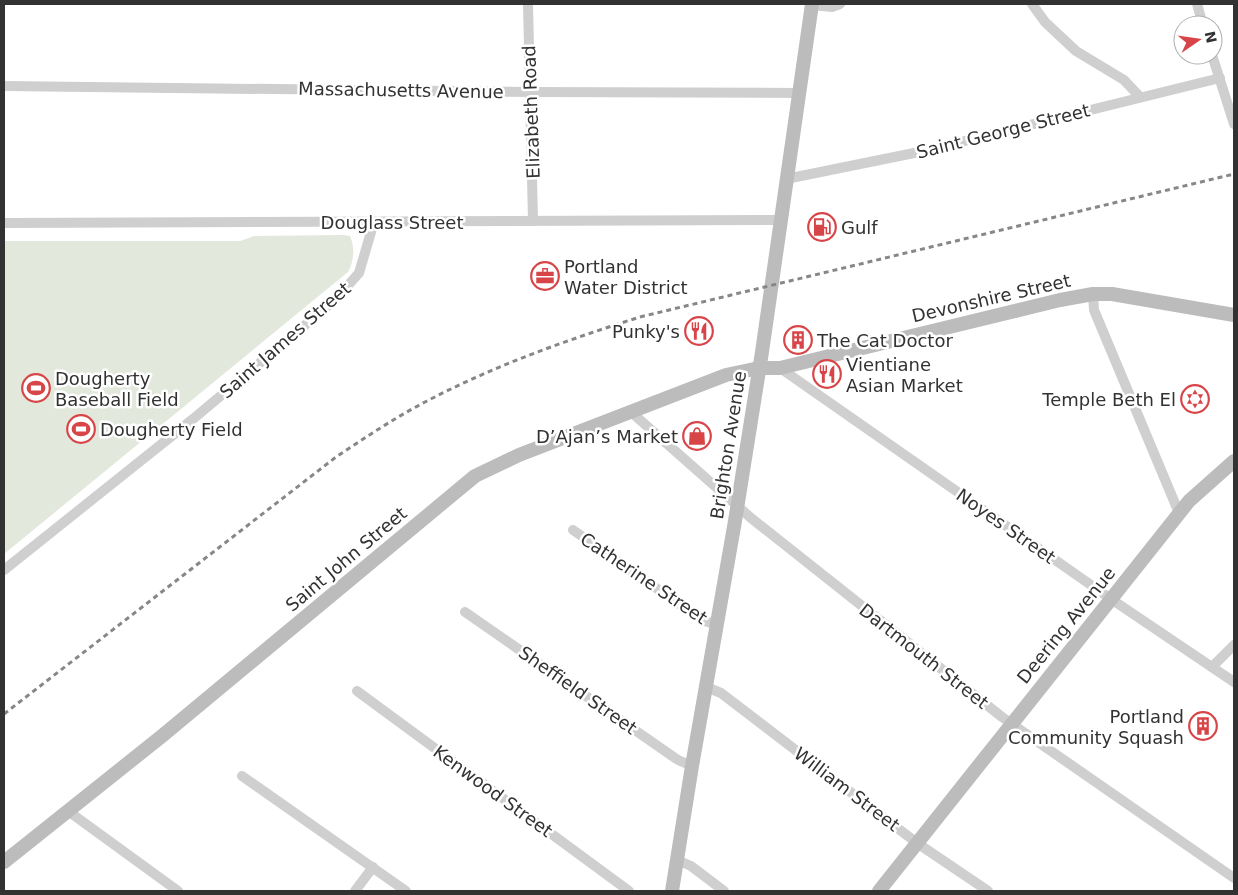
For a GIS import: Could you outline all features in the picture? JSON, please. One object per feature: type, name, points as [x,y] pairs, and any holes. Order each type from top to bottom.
[{"type":"main road","name":"Brighton Avenue","points":[[672,891],[759,368],[812,4]]},
{"type":"main road","name":"Devonshire Street","points":[[759,368],[780,368],[1052,302],[1093,294],[1112,294],[1234,315]]},
{"type":"main road","name":"Saint John Street","points":[[4,862],[162,736],[475,476],[519,455],[726,375],[759,368]]},
{"type":"main road","name":"Deering Avenue","points":[[879,891],[1179,513],[1205,486],[1234,461]]},
{"type":"street","name":"Elizabeth Road","points":[[528,4],[533,221]]},
{"type":"street","points":[[812,4],[832,7],[840,4]]},
{"type":"street","points":[[1032,4],[1045,22],[1076,51],[1124,80],[1140,97]]},
{"type":"street","points":[[1215,65],[1234,124]]},
{"type":"street","name":"Saint George Street","points":[[786,179],[933,148],[1220,78]]},
{"type":"street","name":"Massachusetts Avenue","points":[[4,86],[799,93]]},
{"type":"street","name":"Douglass Street","points":[[4,223],[780,220]]},
{"type":"street","name":"Saint James Street","points":[[4,570],[136,465],[331,304],[359,273],[374,222]]},
{"type":"street","points":[[1093,294],[1094,310],[1179,513]]},
{"type":"street","name":"Noyes Street","points":[[780,368],[1111,599],[1234,682]]},
{"type":"street","name":"Dartmouth Street","points":[[631,412],[737,506],[1010,724],[1234,878]]},
{"type":"street","name":"Catherine Street","points":[[573,530],[702,620],[716,625]]},
{"type":"street","name":"Sheffield Street","points":[[465,612],[678,760],[692,766]]},
{"type":"street","points":[[1212,667],[1234,646]]},
{"type":"street","name":"William Street","points":[[706,687],[721,692],[917,843],[988,891]]},
{"type":"street","name":"Kenwood Street","points":[[357,691],[629,891]]},
{"type":"street","points":[[242,776],[406,891]]},
{"type":"street","points":[[68,811],[178,891]]},
{"type":"street","points":[[678,860],[691,866],[724,891]]},
{"type":"street","points":[[355,891],[373,867]]},
{"type":"shaded area","name":"Dougherty Field","points":[[254,236],[350,236],[353,245],[353,259],[348,272],[4,554],[4,241],[240,241]]},
{"type":"railway","points":[[4,714],[336,457],[404,414],[479,376],[559,344],[640,317],[1234,174]]},
{"type":"place","name":"Gulf","points":[[822,227]]},
{"type":"place","name":"Portland Water District","points":[[545,276]]},
{"type":"place","name":"Punky's","points":[[699,331]]},
{"type":"place","name":"The Cat Doctor","points":[[798,340]]},
{"type":"place","name":"Vientiane Asian Market","points":[[827,374]]},
{"type":"place","name":"Dougherty Baseball Field","points":[[36,388]]},
{"type":"place","name":"Temple Beth El","points":[[1195,399]]},
{"type":"place","name":"Dougherty Field","points":[[81,429]]},
{"type":"place","name":"D’Ajan’s Market","points":[[697,436]]},
{"type":"place","name":"Portland Community Squash","points":[[1203,726]]}]
